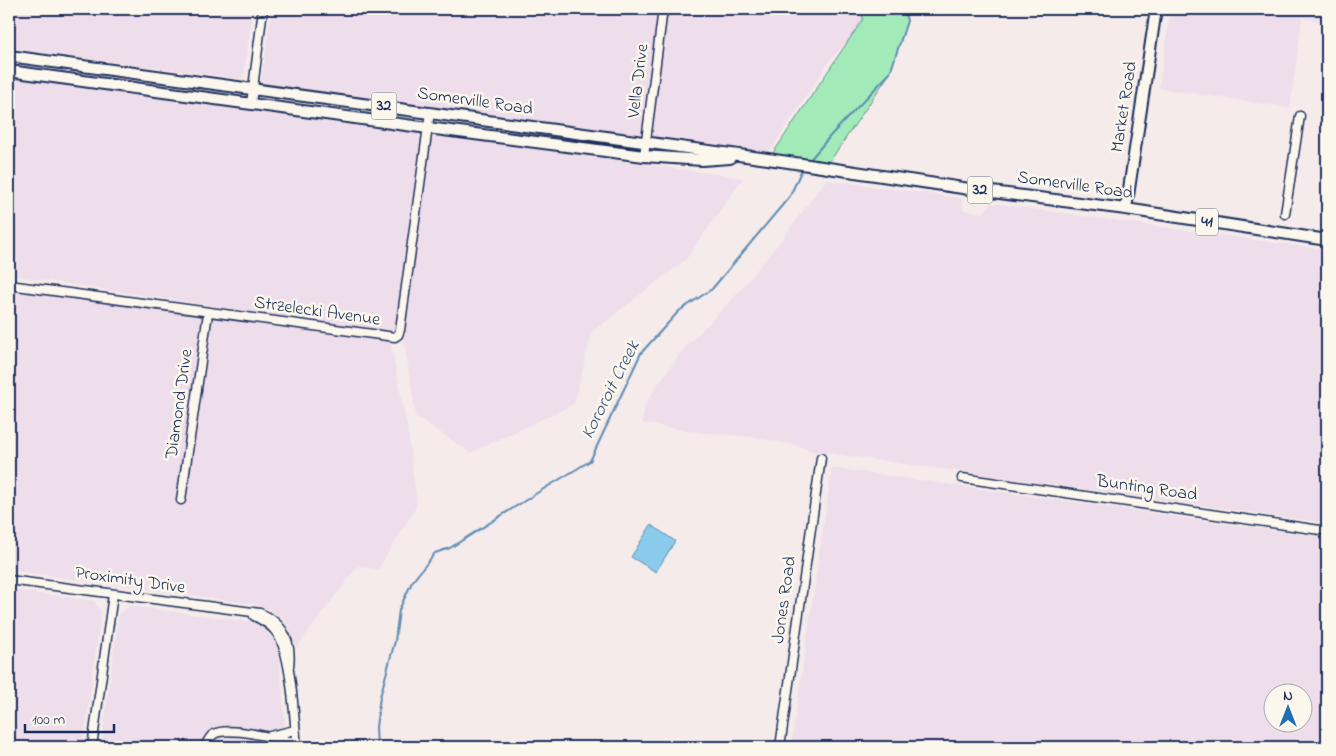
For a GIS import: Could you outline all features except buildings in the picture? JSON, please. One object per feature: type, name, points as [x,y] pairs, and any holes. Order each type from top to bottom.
[{"type":"main road","name":"Market Road","points":[[1126,209],[1156,9]]},
{"type":"main road","name":"Somerville Road","points":[[9,56],[758,157],[976,190],[1126,209],[1327,240]]},
{"type":"main road","name":"Somerville Road","points":[[9,71],[644,156],[702,160],[758,157]]},
{"type":"street","points":[[251,104],[263,9]]},
{"type":"street","name":"Vella Drive","points":[[644,156],[663,9]]},
{"type":"street","name":"Strzelecki Avenue","points":[[9,285],[392,338],[398,335],[400,330],[430,112]]},
{"type":"street","points":[[1285,214],[1300,116]]},
{"type":"street","name":"Diamond Drive","points":[[181,500],[208,313]]},
{"type":"street","name":"Jones Road","points":[[780,747],[821,458]]},
{"type":"street","name":"Bunting Road","points":[[962,478],[1327,531]]},
{"type":"street","name":"Proximity Drive","points":[[9,580],[248,613],[268,623],[276,632],[281,642],[288,666],[297,744]]},
{"type":"street","points":[[92,747],[113,594]]},
{"type":"street","points":[[268,736],[295,730]]},
{"type":"street","points":[[205,747],[214,734],[228,731],[268,736],[297,744]]},
{"type":"shaded area","points":[[9,9],[253,9],[243,79],[9,48]]},
{"type":"shaded area","points":[[272,9],[860,9],[864,19],[847,42],[830,60],[767,155],[261,84]]},
{"type":"shaded area","points":[[1171,9],[1327,9],[1327,21],[1302,18],[1290,108],[1159,88]]},
{"type":"shaded area","points":[[12,78],[423,131],[396,334],[9,275],[9,105]]},
{"type":"shaded area","points":[[429,134],[743,178],[686,259],[592,332],[574,404],[470,453],[416,416],[404,340]]},
{"type":"shaded area","points":[[826,180],[961,198],[963,210],[983,213],[991,203],[1327,250],[1327,523],[813,451],[791,444],[752,437],[687,431],[642,423],[645,405],[655,388],[684,349],[737,294],[783,238]]},
{"type":"shaded area","points":[[9,288],[390,340],[407,426],[417,506],[378,569],[358,566],[296,648],[291,632],[282,619],[270,610],[254,604],[9,570]]},
{"type":"shaded area","points":[[832,468],[1327,538],[1327,747],[791,747]]},
{"type":"shaded area","points":[[9,591],[94,601],[101,611],[83,747],[9,747]]},
{"type":"shaded area","points":[[130,606],[251,622],[267,631],[274,640],[278,651],[288,747],[101,747],[119,614]]},
{"type":"green space","points":[[861,9],[903,9],[907,21],[890,73],[826,167],[769,159],[863,19]]},
{"type":"water","points":[[651,525],[675,541],[656,572],[631,557]]},
{"type":"waterway","name":"Kororoit Creek","points":[[809,161],[890,73],[907,21],[904,9]]},
{"type":"waterway","name":"Kororoit Creek","points":[[377,747],[376,727],[380,697],[395,641],[399,610],[412,582],[435,553],[450,548],[590,461],[641,353],[679,311],[712,289],[790,196],[802,169]]}]
